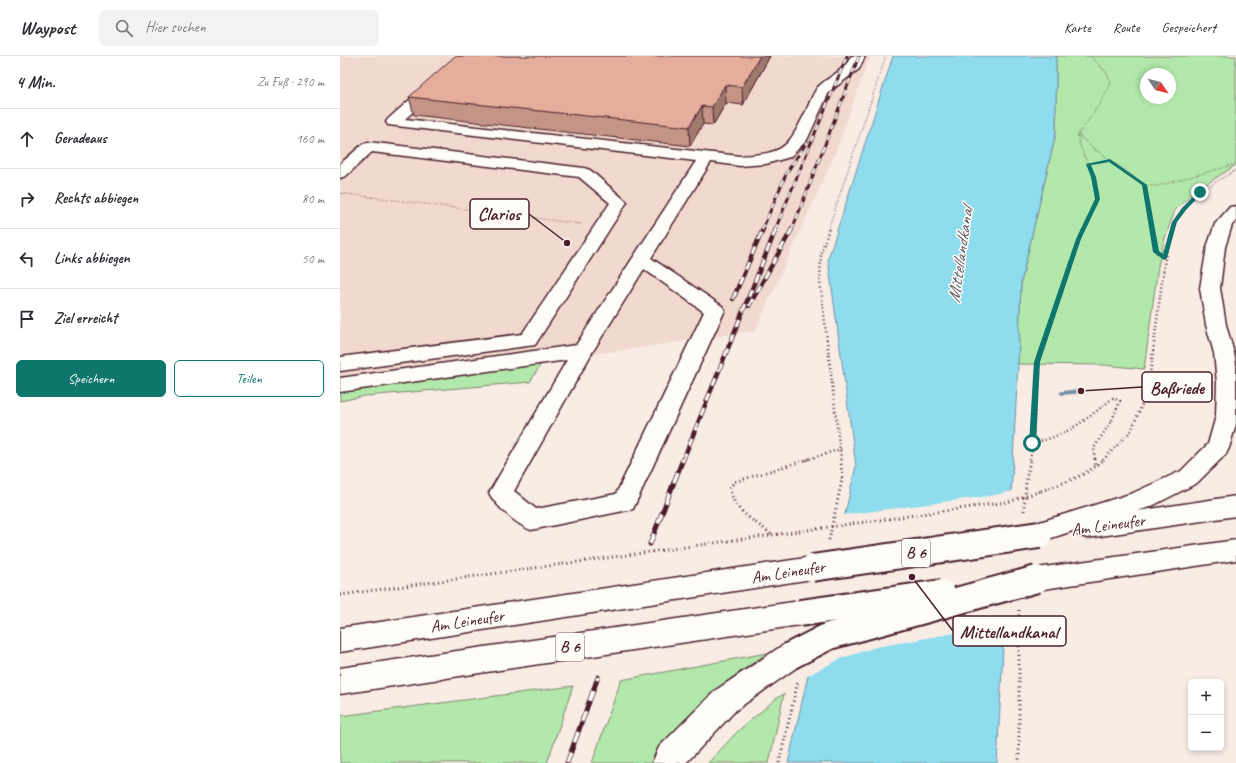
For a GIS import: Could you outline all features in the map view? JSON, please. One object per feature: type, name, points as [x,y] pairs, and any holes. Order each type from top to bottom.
[{"type":"main road","points":[[467,56],[394,122],[740,161],[766,160],[784,154],[799,140],[823,90],[854,66],[858,56]]},
{"type":"main road","points":[[340,173],[368,147],[584,173],[619,202],[528,340],[340,364]]},
{"type":"main road","points":[[641,259],[715,310],[624,502],[532,520],[501,493],[583,351],[641,259],[706,157]]},
{"type":"main road","points":[[1032,535],[1141,500],[1189,477],[1218,448],[1227,416],[1228,384],[1224,354],[1216,325],[1210,288],[1216,247],[1224,224],[1236,211]]},
{"type":"main road","points":[[340,386],[583,351]]},
{"type":"main road","name":"Am Leineufer","points":[[340,640],[1032,535],[1236,506]]},
{"type":"main road","name":"B 6","points":[[340,681],[1236,550]]},
{"type":"main road","points":[[667,763],[670,758],[726,700],[790,656],[829,636],[1038,579]]},
{"type":"path","points":[[771,534],[740,509],[731,497],[730,488],[734,482],[841,449],[820,280],[821,252],[886,56]]},
{"type":"path","points":[[1090,56],[1106,72],[1110,83],[1108,91],[1078,134],[1079,145],[1094,177],[1097,199],[1079,239],[1037,362],[1032,443],[1052,439],[1073,429],[1113,398],[1120,401],[1112,420],[1094,448],[1096,467]]},
{"type":"path","points":[[1078,134],[1110,161],[1145,185],[1158,186],[1236,164]]},
{"type":"path","points":[[1088,164],[1110,161]]},
{"type":"path","points":[[340,595],[1008,502],[1074,479],[1096,467],[1131,431],[1148,390],[1164,258],[1175,222],[1184,209],[1200,192],[1236,170]]},
{"type":"path","points":[[1145,185],[1156,252],[1164,258]]},
{"type":"path","points":[[340,193],[603,227]]},
{"type":"shaded area","points":[[340,56],[870,56],[835,154],[755,331],[340,391]]},
{"type":"green space","points":[[1056,56],[1236,56],[1236,165],[1194,192],[1175,210],[1165,238],[1158,266],[1144,369],[1105,365],[1018,364],[1021,282],[1056,133]]},
{"type":"green space","points":[[541,364],[530,382],[365,396],[340,401],[340,389],[377,383]]},
{"type":"green space","points":[[767,653],[708,697],[672,737],[653,763],[592,763],[621,680]]},
{"type":"green space","points":[[573,686],[547,763],[340,763],[340,716]]},
{"type":"green space","points":[[784,694],[769,763],[708,763],[739,730],[777,698]]},
{"type":"water","points":[[893,56],[1056,56],[1056,133],[1021,282],[997,763],[788,763],[856,466],[828,259]]},
{"type":"pier","points":[[1014,491],[1006,624],[876,647],[840,659],[805,677],[843,515],[989,496]]},
{"type":"building","points":[[455,56],[760,56],[742,87],[725,85],[712,107],[702,106],[689,127],[409,97]]},
{"type":"waterway","points":[[1062,393],[1081,391]]},
{"type":"railway","points":[[775,230],[847,56]]},
{"type":"railway","points":[[792,230],[859,56]]},
{"type":"railway","points":[[762,230],[787,172],[807,142]]},
{"type":"railway","points":[[733,299],[763,229]]},
{"type":"railway","points":[[683,460],[776,229]]},
{"type":"railway","points":[[749,306],[792,229]]},
{"type":"railway","points":[[650,544],[683,459]]},
{"type":"railway","points":[[567,763],[598,677]]},
{"type":"place","name":"Clarios","points":[[567,243]]},
{"type":"place","name":"Baßriede","points":[[1081,391]]},
{"type":"place","name":"Mittellandkanal","points":[[912,577]]},
{"type":"route","points":[[1032,443],[1037,362],[1079,239],[1097,199],[1094,177],[1088,164],[1110,161],[1145,185],[1156,252],[1164,258],[1175,222],[1184,209],[1200,192]]}]
